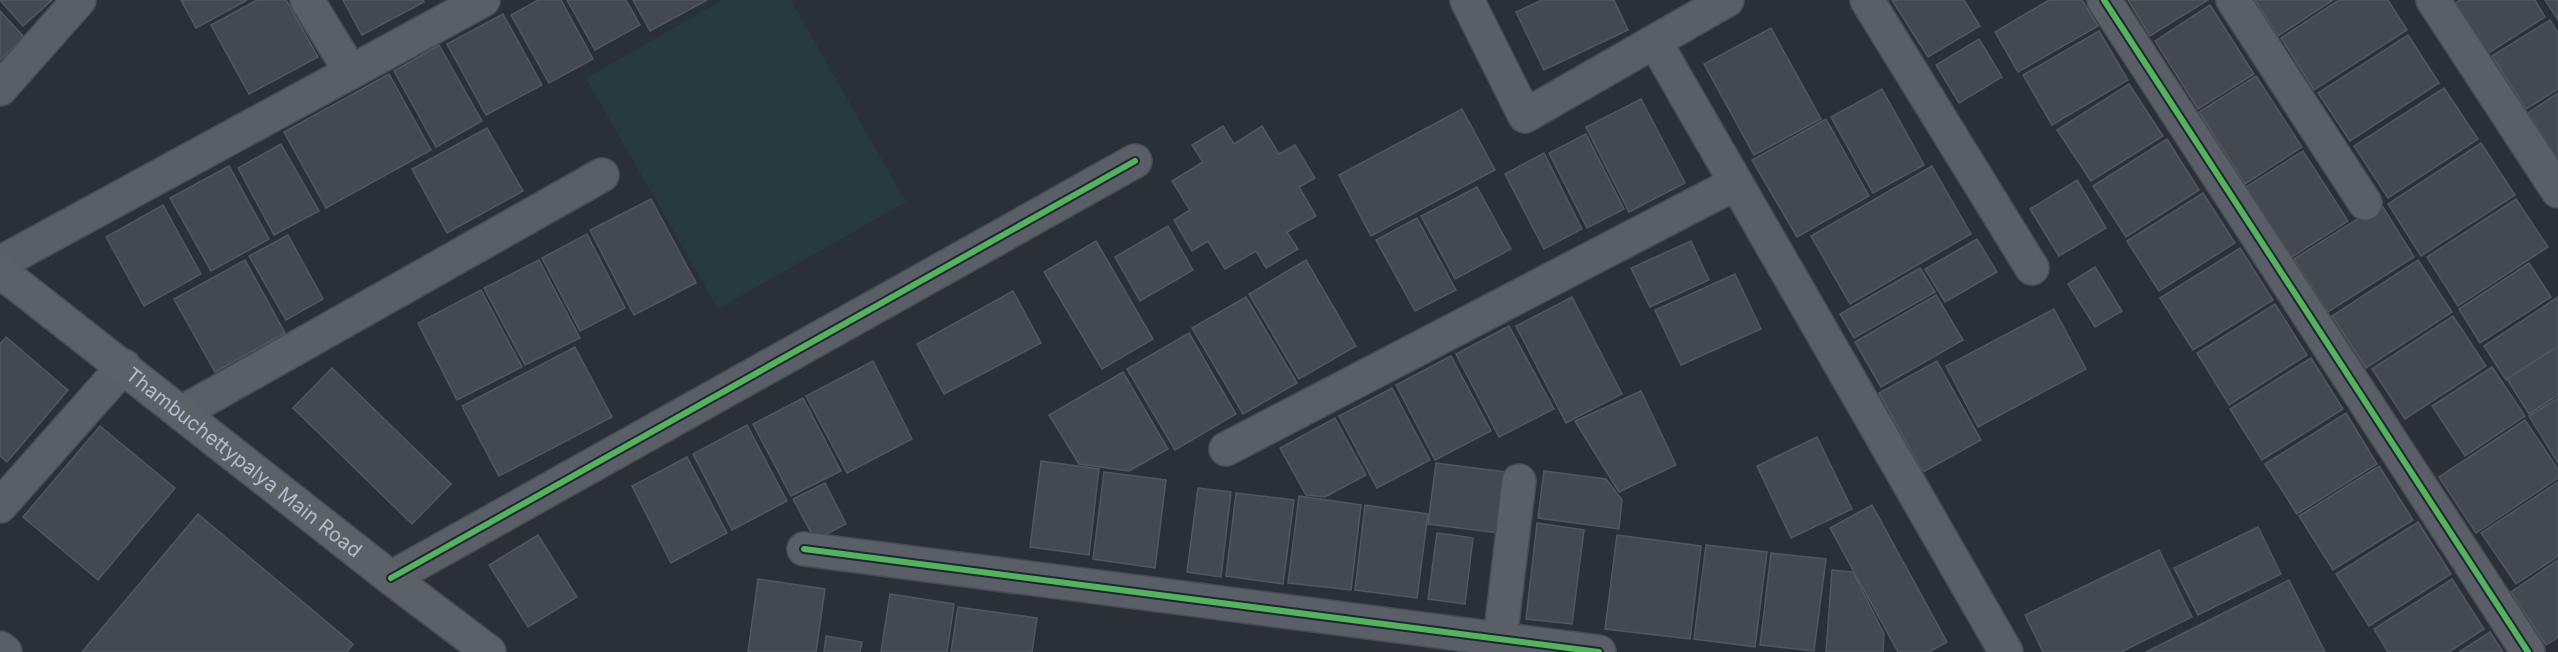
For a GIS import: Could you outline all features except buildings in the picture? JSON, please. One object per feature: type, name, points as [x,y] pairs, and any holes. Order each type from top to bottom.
[{"type":"main road","name":"Thambuchettypalya Main Road","points":[[0,271],[124,366],[390,578],[489,652]]},
{"type":"street","points":[[0,89],[79,0]]},
{"type":"street","points":[[308,0],[351,72]]},
{"type":"street","points":[[0,263],[483,0]]},
{"type":"street","points":[[1467,0],[1525,116],[1655,42],[1712,4]]},
{"type":"street","points":[[1867,0],[2032,268]]},
{"type":"street","points":[[2104,0],[2528,652]]},
{"type":"street","points":[[2233,0],[2365,203]]},
{"type":"street","points":[[2433,0],[2558,191]]},
{"type":"street","points":[[1655,42],[2006,652]]},
{"type":"street","points":[[390,578],[1135,161]]},
{"type":"street","points":[[181,413],[602,175]]},
{"type":"street","points":[[1226,449],[1736,183]]},
{"type":"street","points":[[0,506],[124,366]]},
{"type":"street","points":[[1500,640],[1519,481]]},
{"type":"street","points":[[804,549],[1599,652]]},
{"type":"street","points":[[0,648],[5,652]]},
{"type":"green space","points":[[722,0],[791,0],[906,202],[718,309],[586,78]]},
{"type":"cycle path","points":[[2104,0],[2528,652]]},
{"type":"cycle path","points":[[391,578],[1135,161]]},
{"type":"cycle path","points":[[804,549],[1599,652]]}]
